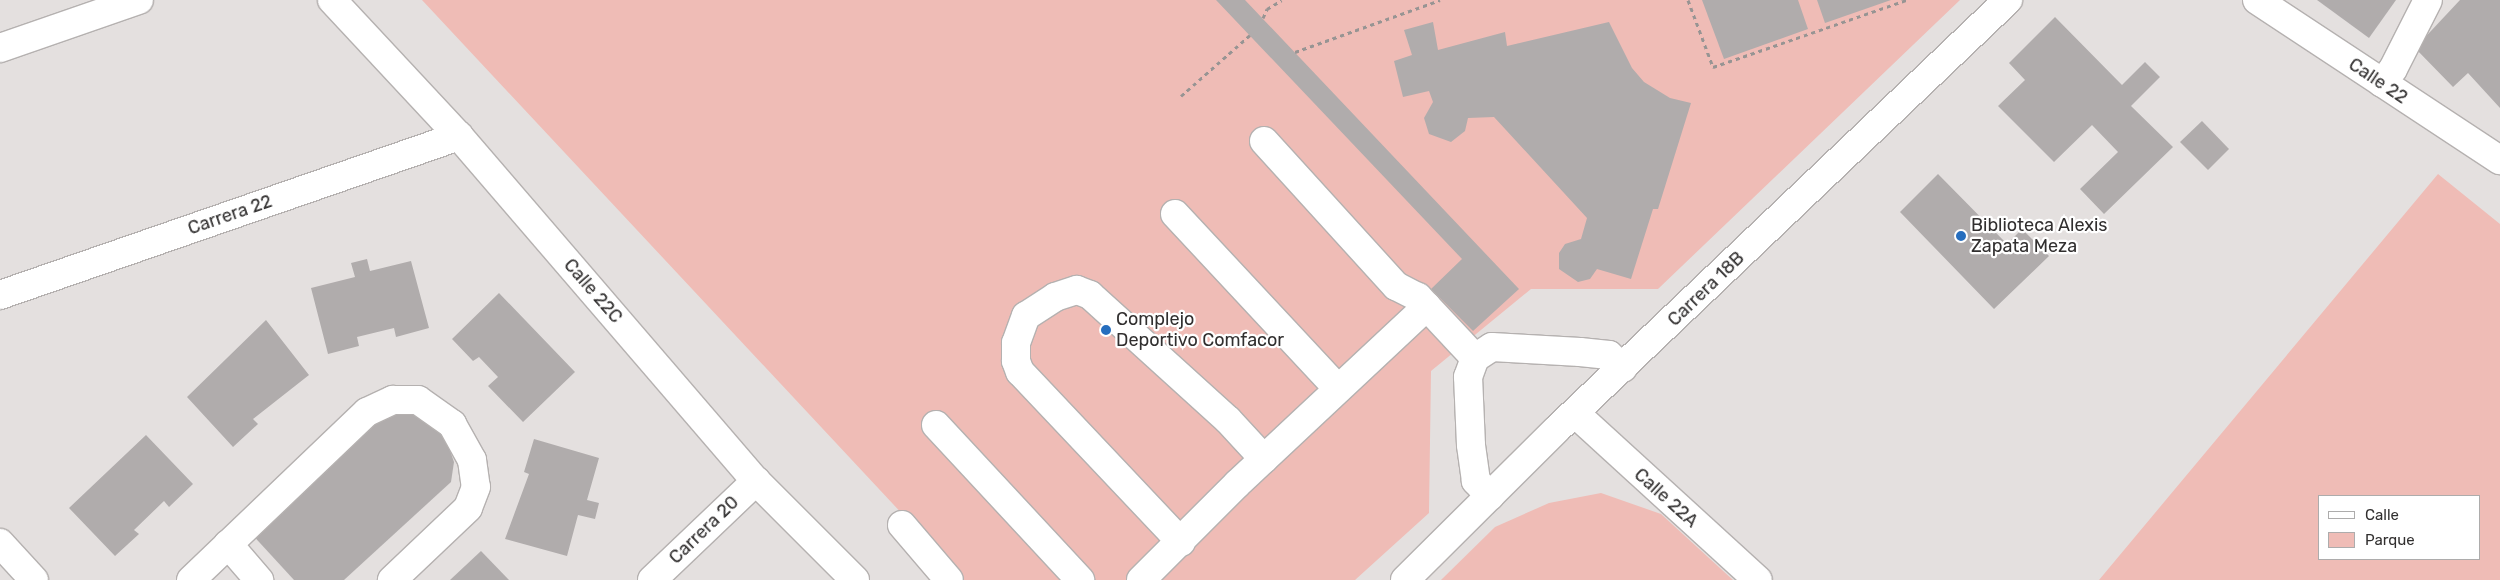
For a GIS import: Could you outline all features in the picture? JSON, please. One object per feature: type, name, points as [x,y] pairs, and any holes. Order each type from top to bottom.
[{"type":"street","points":[[0,48],[139,0]]},
{"type":"street","name":"Calle 22C","points":[[332,0],[459,136],[756,481],[855,580]]},
{"type":"street","name":"Carrera 18B","points":[[1405,580],[1623,368],[2008,0]]},
{"type":"street","name":"Calle 22","points":[[2257,0],[2500,160]]},
{"type":"street","points":[[2382,83],[2428,0]]},
{"type":"street","name":"Carrera 22","points":[[0,294],[459,136]]},
{"type":"street","points":[[1264,141],[1396,286],[1418,297],[1475,358]]},
{"type":"street","points":[[1175,214],[1338,389]]},
{"type":"street","points":[[1181,542],[1020,372],[1016,361],[1016,342],[1026,316],[1055,297],[1077,290],[1090,295],[1228,420],[1264,459]]},
{"type":"street","points":[[1141,580],[1264,459],[1427,306]]},
{"type":"street","points":[[1490,496],[1476,481],[1471,445],[1468,377],[1475,358],[1492,348],[1580,352],[1608,354],[1623,368]]},
{"type":"street","points":[[191,580],[367,412],[393,400],[418,400],[452,424],[472,460],[476,487],[468,508],[392,580]]},
{"type":"street","name":"Calle 22A","points":[[1576,414],[1758,580]]},
{"type":"street","points":[[936,425],[1080,580]]},
{"type":"street","name":"Carrera 20","points":[[652,580],[756,481]]},
{"type":"street","points":[[902,525],[949,580]]},
{"type":"street","points":[[0,543],[34,580]]},
{"type":"street","points":[[228,544],[259,580]]},
{"type":"path","points":[[1263,18],[1267,9],[1282,0]]},
{"type":"path","points":[[1295,52],[1440,0]]},
{"type":"path","points":[[1688,0],[1712,67],[1907,0]]},
{"type":"path","points":[[1180,96],[1250,35]]},
{"type":"green space","name":"Complejo Deportivo Comfacor","points":[[422,0],[1960,0],[1658,289],[1531,289],[1431,371],[1429,513],[1355,580],[964,580]]},
{"type":"green space","points":[[2438,174],[2500,224],[2500,580],[2099,580]]},
{"type":"green space","points":[[1601,493],[1661,514],[1733,580],[1441,580],[1495,527],[1549,503]]},
{"type":"building","points":[[1216,0],[1245,0],[1519,289],[1473,331],[1431,289],[1462,259]]},
{"type":"building","points":[[1702,0],[1798,0],[1808,29],[1724,59]]},
{"type":"building","points":[[1817,0],[1891,0],[1825,23]]},
{"type":"building","points":[[2317,0],[2396,0],[2369,38]]},
{"type":"building","points":[[2460,0],[2500,0],[2500,108],[2468,73],[2453,87],[2415,48]]},
{"type":"building","points":[[2055,17],[2122,85],[2145,62],[2160,77],[2131,106],[2173,147],[2104,214],[2080,189],[2118,152],[2092,125],[2054,162],[1998,106],[2025,80],[2009,63]]},
{"type":"building","points":[[1433,22],[1438,50],[1505,32],[1507,46],[1609,22],[1632,68],[1644,82],[1670,98],[1691,103],[1658,209],[1653,209],[1631,279],[1597,269],[1590,279],[1578,282],[1559,269],[1559,253],[1565,244],[1581,239],[1587,218],[1494,117],[1468,118],[1465,131],[1451,142],[1429,134],[1424,118],[1433,102],[1429,91],[1403,97],[1394,61],[1412,55],[1404,30]]},
{"type":"building","points":[[2202,121],[2229,149],[2208,170],[2180,142]]},
{"type":"building","name":"Biblioteca Alexis Zapata Meza","points":[[1938,174],[2007,244],[2022,229],[2049,256],[1994,309],[1900,212]]},
{"type":"building","points":[[367,259],[370,271],[411,261],[429,328],[396,337],[394,328],[357,337],[359,346],[328,354],[311,288],[355,277],[351,263]]},
{"type":"building","points":[[499,293],[575,372],[523,422],[488,386],[498,377],[479,357],[473,361],[452,339]]},
{"type":"building","points":[[266,320],[309,375],[253,419],[258,424],[233,447],[187,397]]},
{"type":"building","points":[[372,412],[423,414],[444,433],[454,462],[451,482],[344,580],[294,580],[248,530]]},
{"type":"building","points":[[146,435],[193,484],[169,507],[164,501],[134,530],[139,534],[115,556],[69,508]]},
{"type":"building","points":[[534,439],[599,458],[587,500],[599,503],[595,519],[578,515],[567,556],[505,539],[529,474],[524,472]]},
{"type":"building","points":[[481,551],[509,580],[450,580]]},
{"type":"place","name":"Biblioteca Alexis Zapata Meza","points":[[1961,236]]},
{"type":"place","name":"Complejo Deportivo Comfacor","points":[[1106,330]]}]
